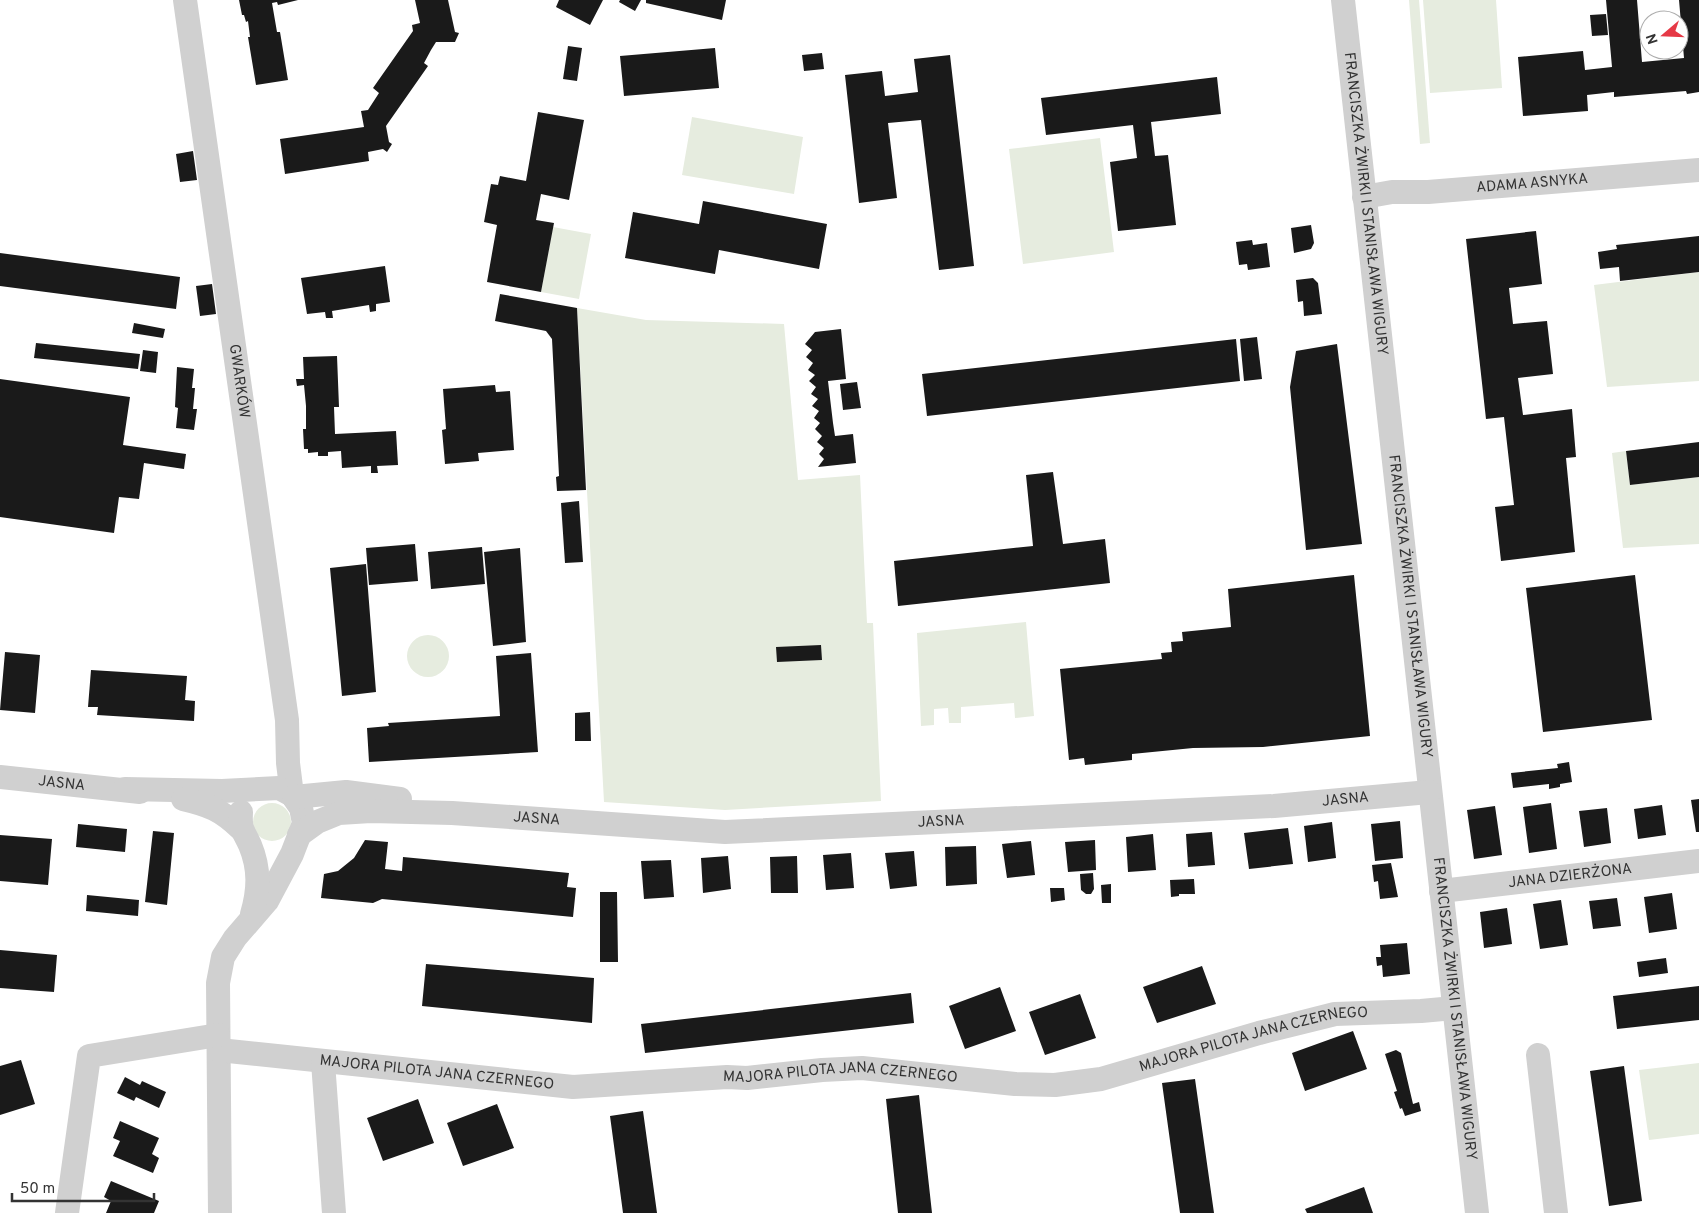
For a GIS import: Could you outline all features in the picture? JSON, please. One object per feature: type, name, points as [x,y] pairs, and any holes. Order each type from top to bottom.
[{"type":"street","name":"GWARKÓW","points":[[185,0],[287,720],[288,763],[293,796]]},
{"type":"street","name":"FRANCISZKA ŻWIRKI I STANISŁAWA WIGURY","points":[[1343,0],[1477,1213]]},
{"type":"street","name":"ADAMA ASNYKA","points":[[1364,197],[1392,192],[1428,192],[1699,170]]},
{"type":"street","points":[[251,918],[257,898],[258,873],[245,836],[241,810],[248,798],[262,789],[288,763]]},
{"type":"street","name":"JASNA","points":[[0,777],[126,789],[222,791],[262,789]]},
{"type":"street","points":[[220,1213],[218,983],[223,957],[251,918],[267,902],[304,823],[301,808],[293,796],[279,788],[262,789]]},
{"type":"street","name":"JASNA","points":[[126,789],[206,805],[224,813],[245,836]]},
{"type":"street","name":"JASNA","points":[[293,796],[346,792],[412,802],[452,813]]},
{"type":"street","name":"JASNA","points":[[299,837],[317,822],[339,813],[372,811],[452,813],[725,832],[1274,806],[1429,792]]},
{"type":"street","points":[[245,836],[267,852],[284,850],[299,837]]},
{"type":"street","name":"JANA DZIERŻONA","points":[[1441,891],[1699,861]]},
{"type":"street","name":"MAJORA PILOTA JANA CZERNEGO","points":[[67,1213],[89,1056],[219,1043],[323,1062],[573,1087],[727,1077],[747,1078],[862,1068],[1015,1084],[1055,1085],[1101,1079],[1259,1033],[1335,1014],[1454,1008]]},
{"type":"street","points":[[1538,1055],[1556,1213]]},
{"type":"street","points":[[323,1062],[334,1213]]},
{"type":"shaded area","points":[[1409,0],[1419,0],[1430,143],[1420,144]]},
{"type":"shaded area","points":[[1423,0],[1496,0],[1502,88],[1430,93]]},
{"type":"shaded area","points":[[692,117],[803,137],[794,194],[682,175]]},
{"type":"shaded area","points":[[1100,138],[1114,252],[1023,264],[1009,149]]},
{"type":"shaded area","points":[[553,227],[591,234],[579,299],[541,292]]},
{"type":"shaded area","points":[[1699,272],[1699,381],[1607,387],[1594,285]]},
{"type":"shaded area","points":[[577,308],[646,320],[784,324],[798,480],[860,475],[867,623],[873,623],[881,801],[725,810],[604,802]]},
{"type":"shaded area","points":[[1626,451],[1630,485],[1699,477],[1699,544],[1623,548],[1612,453]]},
{"type":"shaded area","points":[[1026,622],[1034,716],[1015,718],[1014,703],[961,707],[961,723],[949,723],[948,708],[934,709],[934,725],[921,726],[917,633]]},
{"type":"shaded area","points":[[432,635],[440,638],[446,644],[449,656],[446,668],[440,674],[424,677],[416,674],[410,668],[407,652],[410,644],[416,638]]},
{"type":"shaded area","points":[[272,803],[285,809],[291,822],[285,835],[272,841],[259,835],[253,822],[259,809]]},
{"type":"shaded area","points":[[1699,1063],[1699,1134],[1649,1140],[1639,1070]]},
{"type":"building","points":[[239,0],[298,0],[278,5],[277,2],[272,3],[277,32],[280,32],[288,80],[256,85],[248,37],[250,37],[248,21],[246,22],[244,15],[242,15]]},
{"type":"building","points":[[415,0],[448,0],[455,32],[459,33],[455,42],[436,42],[431,50],[424,63],[428,66],[386,126],[389,142],[392,144],[387,152],[383,149],[368,152],[369,161],[285,174],[280,139],[364,127],[361,111],[368,110],[379,93],[373,88],[413,31],[412,25],[420,23]]},
{"type":"building","points":[[559,0],[603,0],[590,25],[556,7]]},
{"type":"building","points":[[620,0],[641,0],[635,11],[619,2]]},
{"type":"building","points":[[646,0],[726,0],[722,20],[646,3]]},
{"type":"building","points":[[1606,0],[1637,0],[1639,60],[1642,60],[1642,62],[1689,60],[1689,10],[1680,10],[1679,0],[1699,0],[1699,92],[1687,94],[1686,91],[1614,97],[1614,92],[1587,95],[1588,111],[1523,116],[1518,57],[1583,51],[1585,70],[1612,67]]},
{"type":"building","points":[[1606,14],[1608,35],[1592,36],[1590,15]]},
{"type":"building","points":[[568,46],[582,48],[577,81],[563,79]]},
{"type":"building","points":[[715,48],[719,88],[624,96],[620,56]]},
{"type":"building","points":[[822,53],[824,69],[804,71],[802,55]]},
{"type":"building","points":[[950,55],[974,266],[939,270],[921,120],[888,123],[897,198],[859,203],[845,75],[882,71],[885,96],[918,92],[914,59]]},
{"type":"building","points":[[1217,77],[1221,114],[1151,122],[1155,156],[1168,155],[1176,225],[1118,231],[1110,162],[1137,158],[1133,125],[1046,135],[1041,98]]},
{"type":"building","points":[[538,112],[584,120],[569,200],[541,194],[536,220],[554,223],[541,292],[487,282],[497,225],[484,222],[491,184],[498,185],[500,176],[526,181]]},
{"type":"building","points":[[193,151],[197,180],[180,182],[176,154]]},
{"type":"building","points":[[703,201],[827,224],[819,269],[719,250],[715,274],[625,258],[633,212],[699,224]]},
{"type":"building","points":[[1311,225],[1314,243],[1311,249],[1294,253],[1291,228]]},
{"type":"building","points":[[1536,231],[1542,284],[1509,288],[1513,324],[1547,321],[1553,374],[1518,378],[1523,415],[1572,409],[1576,457],[1566,458],[1575,552],[1501,561],[1495,507],[1514,505],[1504,417],[1486,419],[1466,239]]},
{"type":"building","points":[[1699,236],[1699,272],[1620,281],[1619,267],[1600,269],[1598,252],[1617,249],[1616,245]]},
{"type":"building","points":[[1252,240],[1253,245],[1267,243],[1270,267],[1248,270],[1247,264],[1239,265],[1236,242]]},
{"type":"building","points":[[0,253],[180,277],[176,309],[0,286]]},
{"type":"building","points":[[385,266],[390,302],[376,304],[376,311],[370,312],[369,305],[332,311],[333,318],[326,318],[325,312],[307,314],[301,278]]},
{"type":"building","points":[[1313,278],[1318,283],[1322,314],[1304,316],[1303,301],[1298,302],[1296,280]]},
{"type":"building","points":[[212,284],[216,314],[200,316],[196,286]]},
{"type":"building","points":[[500,294],[577,308],[586,490],[557,491],[556,477],[559,476],[552,339],[546,331],[495,321]]},
{"type":"building","points":[[134,323],[165,329],[163,338],[132,333]]},
{"type":"building","points":[[841,329],[846,379],[828,381],[835,436],[853,434],[856,463],[818,467],[824,459],[819,454],[824,448],[817,442],[822,436],[815,429],[820,423],[814,418],[819,411],[812,406],[818,399],[811,394],[816,387],[809,381],[815,375],[808,370],[813,363],[806,357],[812,350],[805,344],[815,332]]},
{"type":"building","points":[[1257,337],[1262,379],[1244,381],[1240,339]]},
{"type":"building","points":[[1236,339],[1240,381],[927,416],[922,374]]},
{"type":"building","points":[[36,343],[140,354],[138,369],[34,358]]},
{"type":"building","points":[[1337,344],[1362,544],[1306,550],[1290,387],[1296,351]]},
{"type":"building","points":[[143,350],[158,352],[156,373],[140,371]]},
{"type":"building","points":[[337,356],[339,407],[334,407],[335,434],[396,431],[398,465],[377,466],[378,473],[371,473],[371,466],[342,468],[341,451],[328,452],[328,456],[318,456],[318,452],[308,453],[308,449],[304,449],[303,429],[306,429],[306,406],[304,385],[297,386],[296,379],[304,379],[303,357]]},
{"type":"building","points":[[177,367],[194,369],[192,388],[195,388],[193,409],[197,409],[194,430],[176,428],[178,408],[175,407]]},
{"type":"building","points":[[0,379],[130,397],[123,445],[186,454],[184,469],[144,463],[139,499],[119,497],[114,533],[0,517]]},
{"type":"building","points":[[857,382],[861,408],[843,410],[840,384]]},
{"type":"building","points":[[495,385],[496,392],[510,391],[514,450],[478,453],[479,461],[445,464],[442,430],[446,429],[443,389]]},
{"type":"building","points":[[1699,442],[1699,477],[1630,485],[1626,451]]},
{"type":"building","points":[[1053,472],[1063,544],[1105,539],[1110,583],[898,606],[894,561],[1033,546],[1026,475]]},
{"type":"building","points":[[579,501],[583,562],[565,563],[561,503]]},
{"type":"building","points":[[415,544],[418,581],[369,585],[366,548]]},
{"type":"building","points":[[482,547],[485,584],[431,589],[428,552]]},
{"type":"building","points":[[520,548],[526,642],[493,646],[484,552]]},
{"type":"building","points":[[366,564],[376,692],[342,696],[330,568]]},
{"type":"building","points":[[1354,575],[1370,736],[1263,747],[1193,748],[1132,754],[1132,760],[1085,765],[1084,758],[1069,760],[1060,669],[1162,659],[1161,653],[1172,652],[1171,642],[1183,641],[1182,632],[1231,627],[1228,589]]},
{"type":"building","points":[[1635,575],[1652,720],[1543,732],[1526,588]]},
{"type":"building","points":[[821,645],[822,660],[777,662],[776,647]]},
{"type":"building","points":[[5,652],[40,655],[35,713],[0,710]]},
{"type":"building","points":[[531,653],[538,752],[369,762],[367,728],[389,726],[388,723],[500,716],[496,656]]},
{"type":"building","points":[[91,670],[187,676],[185,700],[195,701],[194,721],[97,715],[98,707],[88,707]]},
{"type":"building","points":[[590,712],[591,741],[575,741],[575,713]]},
{"type":"building","points":[[1569,762],[1572,782],[1560,784],[1560,787],[1549,789],[1549,784],[1513,788],[1511,773],[1558,768],[1557,764]]},
{"type":"building","points":[[1699,799],[1699,832],[1696,832],[1691,800]]},
{"type":"building","points":[[1551,803],[1557,849],[1529,853],[1523,807]]},
{"type":"building","points":[[1662,805],[1666,835],[1638,839],[1634,809]]},
{"type":"building","points":[[1495,806],[1502,855],[1474,859],[1467,810]]},
{"type":"building","points":[[1607,808],[1611,843],[1584,847],[1579,811]]},
{"type":"building","points":[[1400,821],[1403,858],[1375,861],[1371,824]]},
{"type":"building","points":[[1332,822],[1336,858],[1308,862],[1304,826]]},
{"type":"building","points":[[78,824],[127,829],[125,852],[76,847]]},
{"type":"building","points":[[1288,828],[1293,864],[1249,869],[1244,833]]},
{"type":"building","points":[[153,831],[174,833],[167,905],[145,902]]},
{"type":"building","points":[[1212,832],[1215,865],[1188,867],[1186,834]]},
{"type":"building","points":[[1153,834],[1156,870],[1128,872],[1126,837]]},
{"type":"building","points":[[0,835],[52,839],[48,885],[0,881]]},
{"type":"building","points":[[365,840],[388,842],[385,869],[402,871],[403,857],[569,873],[567,887],[576,888],[573,917],[382,899],[373,903],[321,898],[324,874],[338,871],[354,858]]},
{"type":"building","points":[[1095,840],[1096,870],[1068,872],[1065,842]]},
{"type":"building","points":[[1031,841],[1035,875],[1007,878],[1002,844]]},
{"type":"building","points":[[976,846],[977,884],[946,886],[945,847]]},
{"type":"building","points":[[914,851],[917,886],[890,889],[885,853]]},
{"type":"building","points":[[851,853],[854,888],[826,890],[823,855]]},
{"type":"building","points":[[728,856],[731,889],[703,893],[701,858]]},
{"type":"building","points":[[797,856],[798,893],[771,893],[770,857]]},
{"type":"building","points":[[671,860],[674,897],[644,899],[641,861]]},
{"type":"building","points":[[1391,863],[1398,897],[1380,899],[1378,881],[1374,882],[1372,865]]},
{"type":"building","points":[[1093,873],[1094,889],[1091,894],[1086,894],[1081,890],[1080,874]]},
{"type":"building","points":[[1194,879],[1195,894],[1179,894],[1179,896],[1171,897],[1170,880]]},
{"type":"building","points":[[1111,884],[1111,903],[1102,903],[1101,885]]},
{"type":"building","points":[[1050,888],[1064,888],[1065,900],[1051,902]]},
{"type":"building","points":[[600,892],[617,892],[618,962],[600,962]]},
{"type":"building","points":[[1672,893],[1677,929],[1649,933],[1644,897]]},
{"type":"building","points":[[87,895],[139,900],[138,916],[86,911]]},
{"type":"building","points":[[1617,898],[1621,926],[1593,929],[1589,901]]},
{"type":"building","points":[[1561,900],[1568,945],[1540,949],[1533,904]]},
{"type":"building","points":[[1507,908],[1512,944],[1484,948],[1480,912]]},
{"type":"building","points":[[1407,943],[1410,974],[1383,977],[1382,965],[1377,966],[1376,957],[1381,957],[1380,945]]},
{"type":"building","points":[[0,950],[57,955],[54,992],[0,988]]},
{"type":"building","points":[[1666,958],[1668,973],[1639,977],[1637,962]]},
{"type":"building","points":[[426,964],[594,978],[592,1023],[422,1006]]},
{"type":"building","points":[[1202,966],[1216,1004],[1157,1023],[1143,987]]},
{"type":"building","points":[[1699,986],[1699,1020],[1617,1029],[1613,996]]},
{"type":"building","points":[[1000,987],[1016,1031],[965,1049],[949,1006]]},
{"type":"building","points":[[911,993],[914,1023],[645,1053],[641,1024]]},
{"type":"building","points":[[1080,994],[1096,1038],[1045,1055],[1029,1012]]},
{"type":"building","points":[[1353,1031],[1367,1069],[1305,1091],[1292,1053]]},
{"type":"building","points":[[1396,1050],[1401,1053],[1413,1104],[1419,1102],[1421,1111],[1405,1116],[1402,1108],[1400,1109],[1394,1092],[1397,1091],[1385,1054]]},
{"type":"building","points":[[21,1060],[35,1104],[0,1115],[0,1066]]},
{"type":"building","points":[[1624,1066],[1642,1201],[1609,1206],[1590,1071]]},
{"type":"building","points":[[125,1077],[140,1085],[142,1081],[166,1092],[159,1108],[136,1097],[134,1101],[117,1093]]},
{"type":"building","points":[[1195,1079],[1214,1213],[1180,1213],[1162,1083]]},
{"type":"building","points":[[919,1095],[932,1213],[898,1213],[886,1099]]},
{"type":"building","points":[[418,1099],[434,1143],[383,1161],[367,1118]]},
{"type":"building","points":[[497,1104],[514,1148],[463,1166],[447,1123]]},
{"type":"building","points":[[643,1111],[657,1213],[623,1213],[610,1116]]},
{"type":"building","points":[[120,1121],[159,1138],[152,1154],[159,1158],[153,1173],[113,1156],[120,1141],[113,1138]]},
{"type":"building","points":[[111,1181],[159,1201],[154,1213],[106,1213],[111,1201],[104,1197]]},
{"type":"building","points":[[1364,1187],[1373,1213],[1307,1213],[1305,1209]]}]
